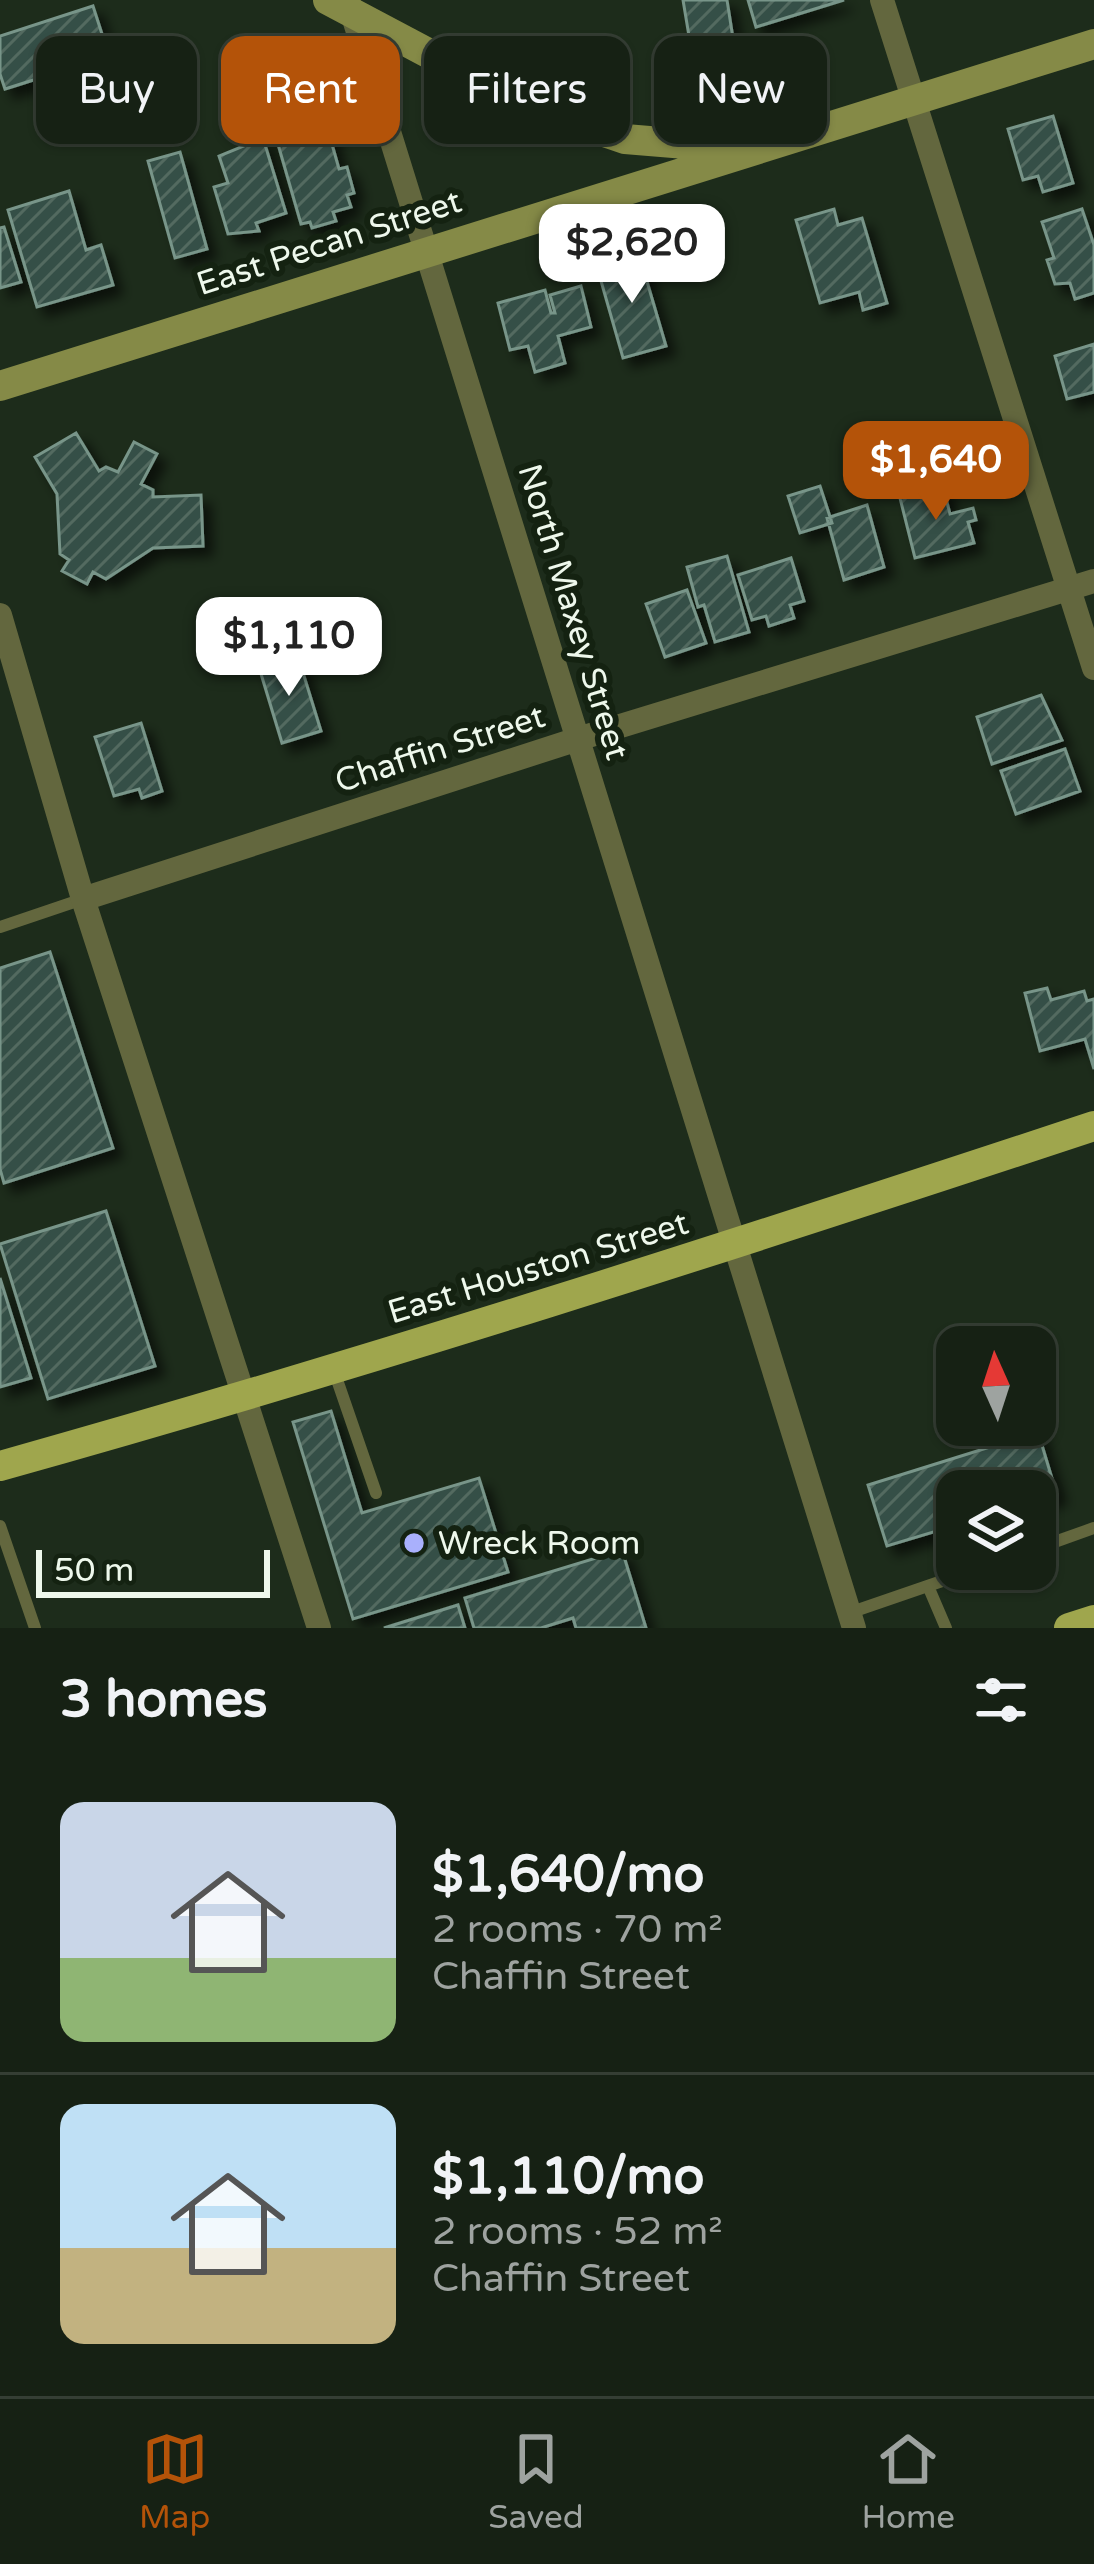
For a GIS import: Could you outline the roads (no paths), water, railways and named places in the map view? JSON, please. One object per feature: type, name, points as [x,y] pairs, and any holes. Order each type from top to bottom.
[{"type":"main road","name":"East Houston Street","points":[[0,1466],[334,1370],[1094,1126]]},
{"type":"main road","points":[[1069,1628],[1094,1620]]},
{"type":"street","points":[[882,0],[1094,668]]},
{"type":"street","points":[[342,3],[526,105],[626,139],[748,149]]},
{"type":"street","name":"North Maxey Street","points":[[342,3],[426,250],[852,1620]]},
{"type":"street","name":"East Pecan Street","points":[[0,386],[1094,44]]},
{"type":"street","name":"Chaffin Street","points":[[83,898],[578,739],[1094,581]]},
{"type":"street","points":[[0,615],[83,898],[319,1628]]},
{"type":"lane","points":[[0,927],[83,898]]},
{"type":"lane","points":[[334,1370],[376,1492]]},
{"type":"lane","points":[[0,1526],[35,1628]]},
{"type":"lane","points":[[1056,1542],[1094,1528]]},
{"type":"lane","points":[[852,1620],[936,1583]]},
{"type":"lane","points":[[928,1586],[946,1628]]},
{"type":"place","name":"Wreck Room","points":[[414,1543]]}]
